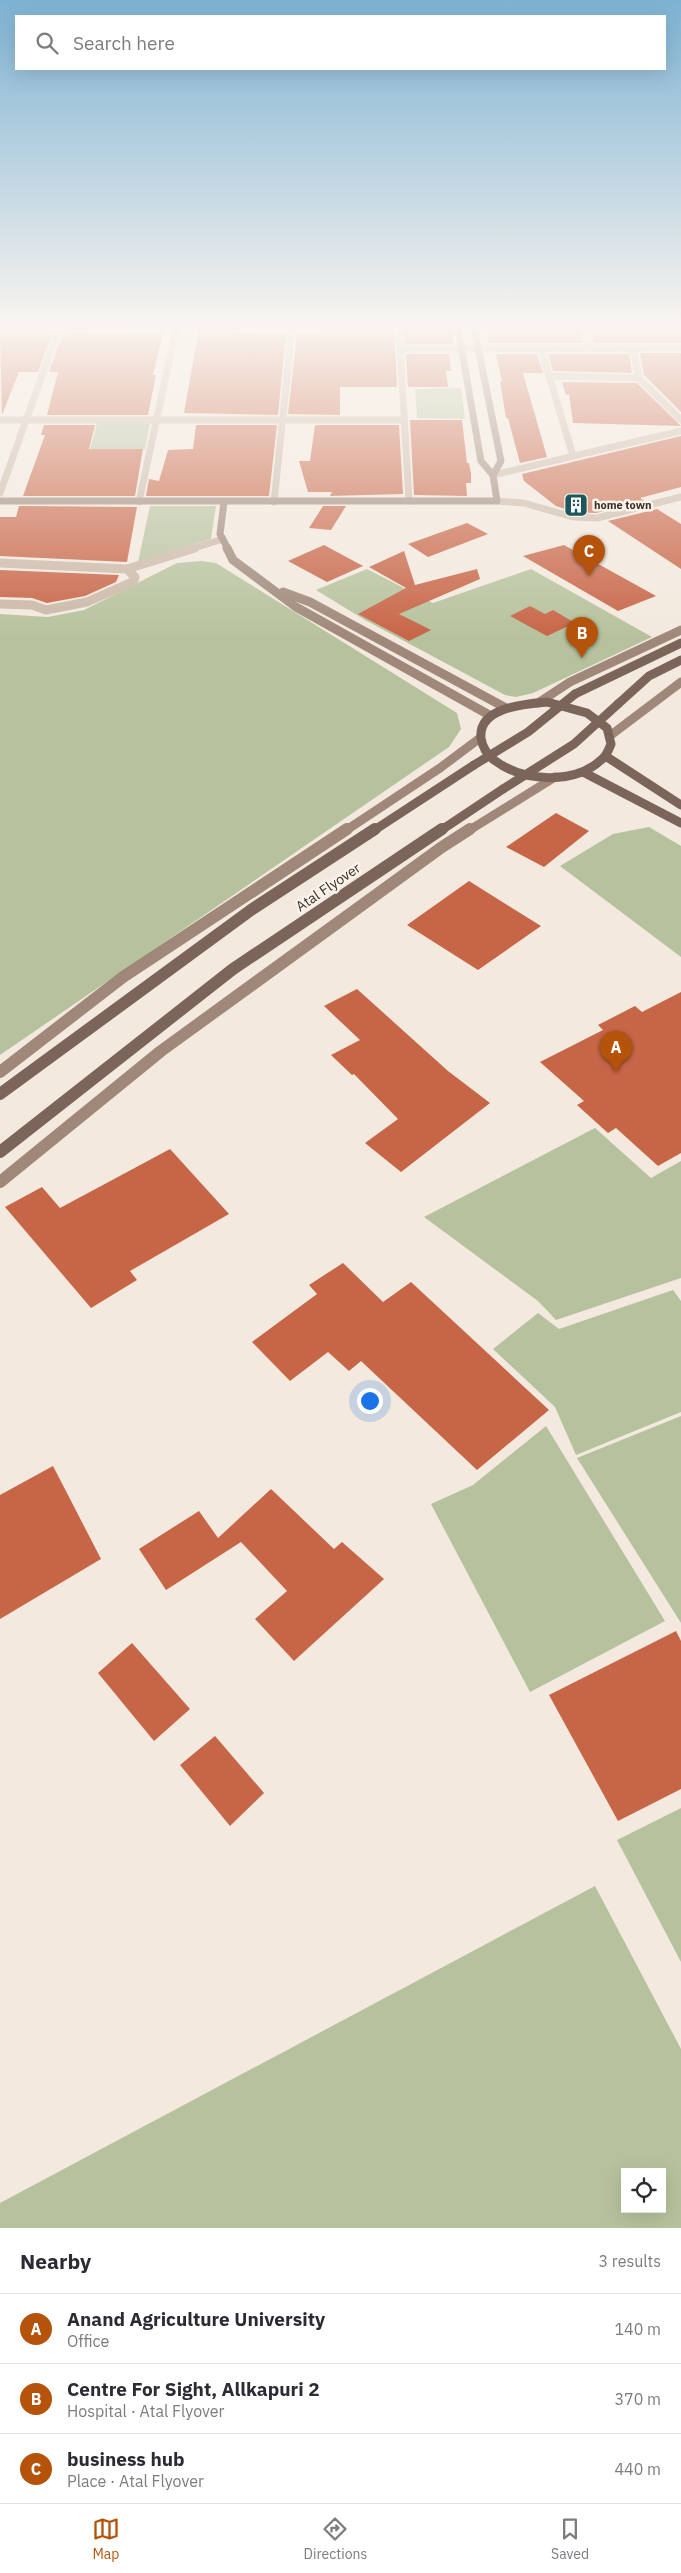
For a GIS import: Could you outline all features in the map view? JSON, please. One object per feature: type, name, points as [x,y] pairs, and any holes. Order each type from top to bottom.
[{"type":"main road","name":"Atal Flyover","points":[[0,1094],[149,982],[251,910],[528,732],[575,694],[681,643]]},
{"type":"main road","name":"Atal Flyover","points":[[0,1152],[233,969],[460,817],[574,744],[649,676],[681,660]]},
{"type":"main road","points":[[538,703],[569,706],[588,713],[603,723],[611,735],[612,748],[607,757],[594,768],[583,772],[555,777],[532,775],[512,770],[495,761],[484,750],[480,738],[482,726],[491,716],[506,708],[538,703]]},
{"type":"main road","points":[[607,757],[681,805]]},
{"type":"main road","points":[[583,772],[681,823]]},
{"type":"street","points":[[0,493],[22,432]]},
{"type":"street","points":[[139,502],[154,432]]},
{"type":"street","points":[[274,502],[282,432]]},
{"type":"street","points":[[405,432],[409,501]]},
{"type":"street","points":[[476,432],[481,461],[493,475],[497,501]]},
{"type":"street","points":[[493,475],[501,461],[495,432]]},
{"type":"street","points":[[566,432],[573,456]]},
{"type":"street","points":[[493,475],[681,432]]},
{"type":"street","points":[[0,501],[497,501],[524,503],[573,517],[597,518],[681,497]]},
{"type":"street","points":[[224,502],[220,534],[233,560],[296,607],[491,716]]},
{"type":"street","points":[[0,563],[127,569],[223,539]]},
{"type":"street","points":[[0,604],[32,605],[46,610],[87,602],[134,581],[134,576],[127,569]]},
{"type":"street","points":[[272,588],[310,602],[506,708]]},
{"type":"street","points":[[538,703],[570,682],[681,630]]},
{"type":"street","points":[[611,735],[681,682]]},
{"type":"street","points":[[0,1072],[123,977],[432,773],[480,738]]},
{"type":"street","points":[[0,1182],[161,1051],[278,964],[442,847],[555,777]]},
{"type":"green space","points":[[95,432],[148,432],[145,449],[90,449]]},
{"type":"green space","points":[[150,506],[216,506],[211,539],[138,562]]},
{"type":"green space","points":[[202,561],[216,563],[457,713],[461,729],[449,747],[0,1055],[0,614],[48,617],[84,610],[177,563]]},
{"type":"green space","points":[[367,569],[433,603],[531,569],[652,637],[533,693],[516,697],[505,695],[365,620],[316,590]]},
{"type":"green space","points":[[649,827],[681,846],[681,957],[560,866],[613,834]]},
{"type":"green space","points":[[595,1128],[651,1178],[681,1161],[681,1278],[556,1320],[538,1301],[424,1217]]},
{"type":"green space","points":[[673,1290],[681,1301],[681,1412],[576,1455],[555,1407],[493,1349],[538,1313],[559,1329]]},
{"type":"green space","points":[[681,1416],[681,1623],[577,1458]]},
{"type":"green space","points":[[546,1426],[665,1621],[530,1692],[431,1504],[473,1485]]},
{"type":"green space","points":[[681,1808],[681,1962],[617,1840]]},
{"type":"green space","points":[[595,1886],[681,2049],[681,2228],[0,2228],[0,2203]]},
{"type":"building","points":[[42,432],[93,432],[89,449],[143,449],[135,496],[23,496],[45,435],[41,435]]},
{"type":"building","points":[[195,432],[276,432],[269,496],[146,496],[149,479],[159,481],[168,450],[193,449]]},
{"type":"building","points":[[314,432],[399,432],[403,494],[330,496],[332,492],[308,492],[299,461],[310,461]]},
{"type":"building","points":[[411,432],[463,432],[467,463],[469,463],[471,474],[471,483],[466,483],[467,496],[414,495]]},
{"type":"building","points":[[512,432],[540,432],[547,457],[520,463]]},
{"type":"building","points":[[681,436],[681,487],[640,498],[645,501],[596,513],[574,512],[556,506],[524,481],[522,474]]},
{"type":"building","points":[[19,506],[137,507],[127,562],[0,556],[0,517],[16,517]]},
{"type":"building","points":[[323,506],[346,506],[331,530],[309,528]]},
{"type":"building","points":[[657,509],[681,524],[681,569],[608,521]]},
{"type":"building","points":[[467,523],[488,534],[428,557],[408,544]]},
{"type":"building","points":[[324,545],[363,566],[327,582],[288,561]]},
{"type":"building","points":[[564,545],[656,596],[618,611],[523,556]]},
{"type":"building","points":[[404,551],[415,585],[477,569],[480,579],[399,614],[431,630],[409,641],[358,614],[406,588],[369,567]]},
{"type":"building","points":[[0,570],[119,575],[116,582],[85,596],[47,603],[32,598],[0,597]]},
{"type":"building","points":[[530,606],[545,614],[553,610],[575,623],[547,636],[510,616]]},
{"type":"building","points":[[556,813],[589,831],[544,867],[506,847]]},
{"type":"building","points":[[469,881],[541,926],[478,970],[407,925]]},
{"type":"building","points":[[357,989],[448,1071],[490,1103],[401,1172],[365,1143],[398,1119],[354,1074],[352,1075],[331,1055],[360,1040],[324,1006]]},
{"type":"building","points":[[681,992],[681,1153],[658,1166],[616,1128],[608,1133],[577,1105],[584,1101],[540,1062],[603,1030],[598,1025],[635,1006],[642,1012]]},
{"type":"building","points":[[170,1149],[229,1214],[130,1271],[137,1280],[91,1308],[5,1207],[42,1187],[60,1208]]},
{"type":"building","points":[[343,1263],[383,1302],[411,1282],[549,1410],[477,1470],[361,1361],[349,1371],[328,1352],[290,1381],[252,1342],[317,1294],[309,1285]]},
{"type":"building","points":[[53,1466],[101,1559],[0,1619],[0,1495]]},
{"type":"building","points":[[271,1489],[334,1549],[342,1542],[384,1579],[294,1661],[255,1619],[287,1591],[241,1542],[166,1590],[139,1549],[199,1511],[218,1538]]},
{"type":"building","points":[[676,1631],[681,1641],[681,1789],[618,1821],[549,1695]]},
{"type":"building","points":[[132,1643],[190,1709],[154,1741],[98,1673]]},
{"type":"building","points":[[215,1736],[264,1793],[230,1826],[180,1765]]},
{"type":"place","name":"home town","points":[[576,505]]},
{"type":"place","name":"business hub","points":[[589,576]]},
{"type":"place","name":"Centre For Sight, Allkapuri 2","points":[[582,658]]},
{"type":"place","name":"Anand Agriculture University","points":[[616,1072]]}]
